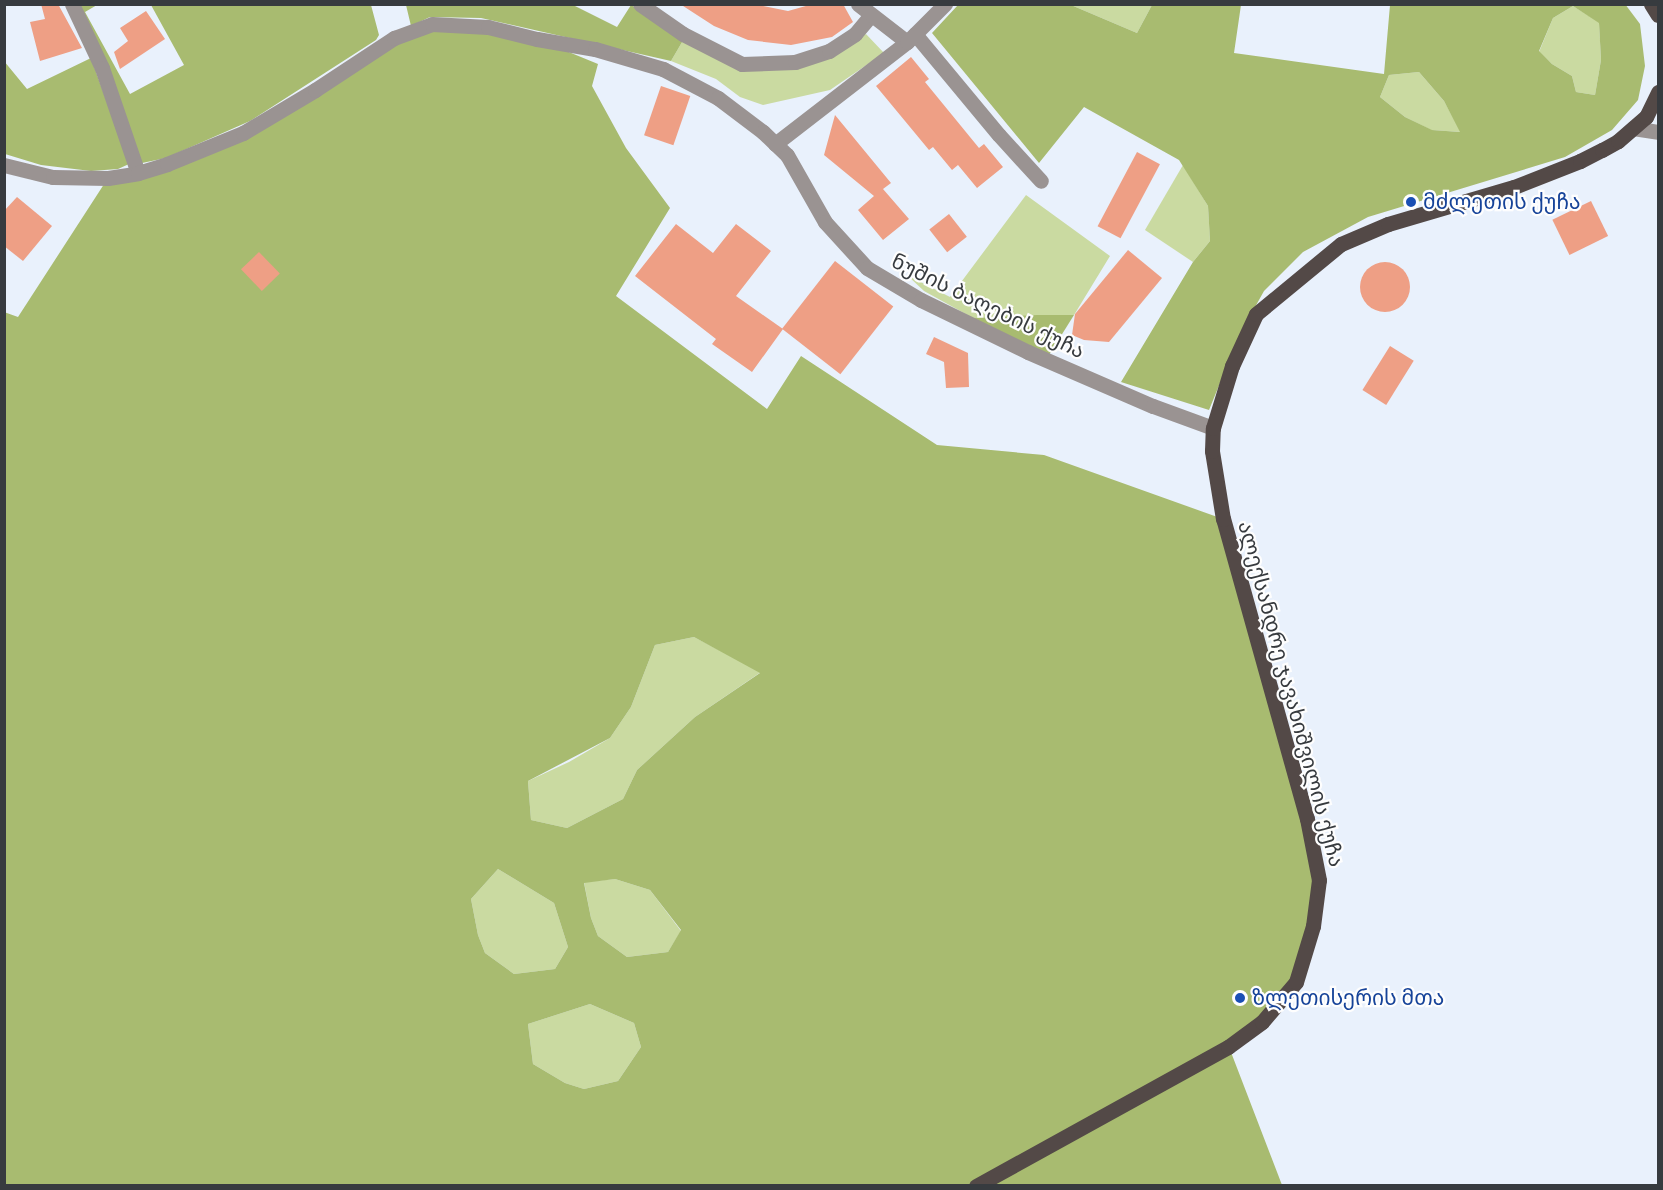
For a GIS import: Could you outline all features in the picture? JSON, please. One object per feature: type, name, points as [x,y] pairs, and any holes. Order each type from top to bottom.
[{"type":"main road","points":[[1651,4],[1658,13]]},
{"type":"main road","name":"ალექსანდრე ჯავახიშვილის ქუჩა","points":[[976,1185],[1228,1047],[1262,1022],[1296,982],[1313,926],[1319,880],[1307,819],[1223,519],[1212,451],[1213,428],[1232,366],[1256,314],[1341,244],[1388,224],[1514,187],[1581,161],[1618,141],[1646,117],[1659,92]]},
{"type":"street","points":[[72,4],[102,68],[138,173]]},
{"type":"street","points":[[640,4],[683,34],[742,64],[795,62],[829,51],[855,34],[871,15]]},
{"type":"street","points":[[858,4],[871,15],[911,38],[1041,181]]},
{"type":"street","points":[[775,144],[911,38],[945,4]]},
{"type":"street","name":"ნუშის ბაღების ქუჩა","points":[[4,165],[53,177],[108,178],[138,173],[243,133],[315,90],[394,38],[432,24],[488,27],[537,39],[595,49],[663,69],[718,98],[787,156],[825,222],[867,268],[921,300],[1028,352],[1153,406],[1213,428]]},
{"type":"street","points":[[1633,128],[1659,132]]},
{"type":"green space","points":[[1625,4],[1640,24],[1645,66],[1638,100],[1612,130],[1565,157],[1368,217],[1303,252],[1264,291],[1240,334],[1209,410],[1121,382],[1193,262],[1210,241],[1208,206],[1179,160],[1084,107],[1039,163],[932,33],[958,5],[1071,5],[1137,33],[1152,5],[1241,5],[1234,53],[1384,74],[1390,5]],"holes":[[[1573,6],[1599,23],[1601,60],[1595,95],[1576,92],[1572,76],[1552,64],[1539,51],[1553,18]],[[1419,72],[1444,101],[1460,132],[1432,130],[1405,117],[1380,97],[1389,75]]]},
{"type":"green space","points":[[77,5],[97,5],[85,12],[130,94],[184,65],[151,5],[371,5],[379,35],[376,40],[250,121],[166,158],[142,163]]},
{"type":"green space","points":[[406,5],[573,5],[617,27],[631,5],[685,37],[671,61],[481,18],[430,17],[411,26]]},
{"type":"green space","points":[[1071,5],[1152,5],[1137,33]]},
{"type":"green space","points":[[1573,6],[1599,22],[1601,60],[1595,95],[1576,92],[1572,76],[1552,64],[1539,52],[1553,18]]},
{"type":"green space","points":[[432,24],[537,39],[598,64],[592,86],[626,148],[670,208],[616,296],[767,409],[801,356],[937,445],[1044,455],[1223,519],[1319,880],[1296,982],[1229,1047],[1282,1185],[5,1185],[4,312],[18,317],[108,178],[243,133]],"holes":[[[694,637],[760,673],[695,717],[637,770],[623,799],[567,828],[531,820],[528,781],[610,738],[631,707],[655,645]],[[498,869],[554,903],[568,947],[555,969],[514,974],[485,953],[478,935],[471,899]],[[615,879],[650,890],[681,930],[668,952],[627,957],[598,936],[591,918],[584,883]],[[590,1004],[634,1023],[641,1047],[618,1081],[584,1089],[565,1083],[533,1064],[528,1024]]]},
{"type":"green space","points":[[866,34],[884,53],[830,90],[763,105],[740,97],[716,79],[671,61],[685,37],[745,69],[800,68],[832,55]]},
{"type":"green space","points":[[91,58],[129,164],[118,169],[91,171],[41,165],[5,154],[4,61],[27,89]]},
{"type":"green space","points":[[1419,72],[1444,101],[1461,132],[1431,130],[1405,117],[1380,97],[1389,75]]},
{"type":"green space","points":[[1183,165],[1208,206],[1210,241],[1193,262],[1145,230]]},
{"type":"green space","points":[[1026,195],[1110,256],[1074,315],[973,318],[924,291],[907,275],[950,297]]},
{"type":"green space","points":[[1074,315],[1049,355],[973,318]]},
{"type":"green space","points":[[694,637],[761,672],[695,717],[637,770],[623,799],[567,828],[531,820],[528,781],[569,762],[610,738],[631,707],[655,645]]},
{"type":"green space","points":[[498,869],[554,903],[568,947],[555,969],[514,974],[485,953],[478,935],[471,899]]},
{"type":"green space","points":[[615,879],[650,890],[681,931],[668,952],[627,957],[598,936],[591,918],[584,882]]},
{"type":"green space","points":[[590,1004],[634,1023],[641,1047],[618,1081],[584,1089],[565,1083],[533,1064],[528,1024]]},
{"type":"building","points":[[41,4],[58,4],[82,48],[40,61],[30,22],[45,19]]},
{"type":"building","points":[[680,4],[753,4],[788,11],[813,4],[843,4],[853,22],[832,37],[791,45],[748,40],[714,26]]},
{"type":"building","points":[[146,11],[165,39],[120,69],[114,52],[128,41],[120,28]]},
{"type":"building","points":[[911,57],[929,79],[925,82],[979,148],[984,144],[1003,167],[977,188],[958,165],[952,170],[933,147],[929,150],[876,86]]},
{"type":"building","points":[[661,86],[690,96],[673,145],[644,135]]},
{"type":"building","points":[[835,115],[891,183],[883,189],[909,219],[883,240],[858,210],[874,196],[824,155]]},
{"type":"building","points":[[1137,152],[1160,164],[1121,238],[1098,226]]},
{"type":"building","points":[[17,197],[52,226],[23,261],[4,246],[4,211]]},
{"type":"building","points":[[1591,201],[1608,236],[1569,255],[1552,220]]},
{"type":"building","points":[[949,214],[967,237],[947,252],[929,229]]},
{"type":"building","points":[[676,224],[713,253],[736,224],[771,251],[736,296],[783,329],[752,372],[712,344],[716,339],[635,276]]},
{"type":"building","points":[[1128,250],[1162,278],[1109,342],[1084,340],[1072,335],[1075,314]]},
{"type":"building","points":[[259,252],[280,274],[262,291],[241,269]]},
{"type":"building","points":[[835,261],[893,307],[840,374],[782,329]]},
{"type":"building","points":[[1380,262],[1390,262],[1403,269],[1410,282],[1410,292],[1403,305],[1390,312],[1380,312],[1371,308],[1364,301],[1360,292],[1360,282],[1364,273],[1371,266]]},
{"type":"building","points":[[934,337],[968,353],[969,387],[946,388],[944,362],[926,354]]},
{"type":"building","points":[[1390,346],[1414,361],[1386,405],[1362,390]]},
{"type":"place","name":"მძლეთის ქუჩა","points":[[1411,202]]},
{"type":"place","name":"ზლეთისერის მთა","points":[[1240,998]]}]
